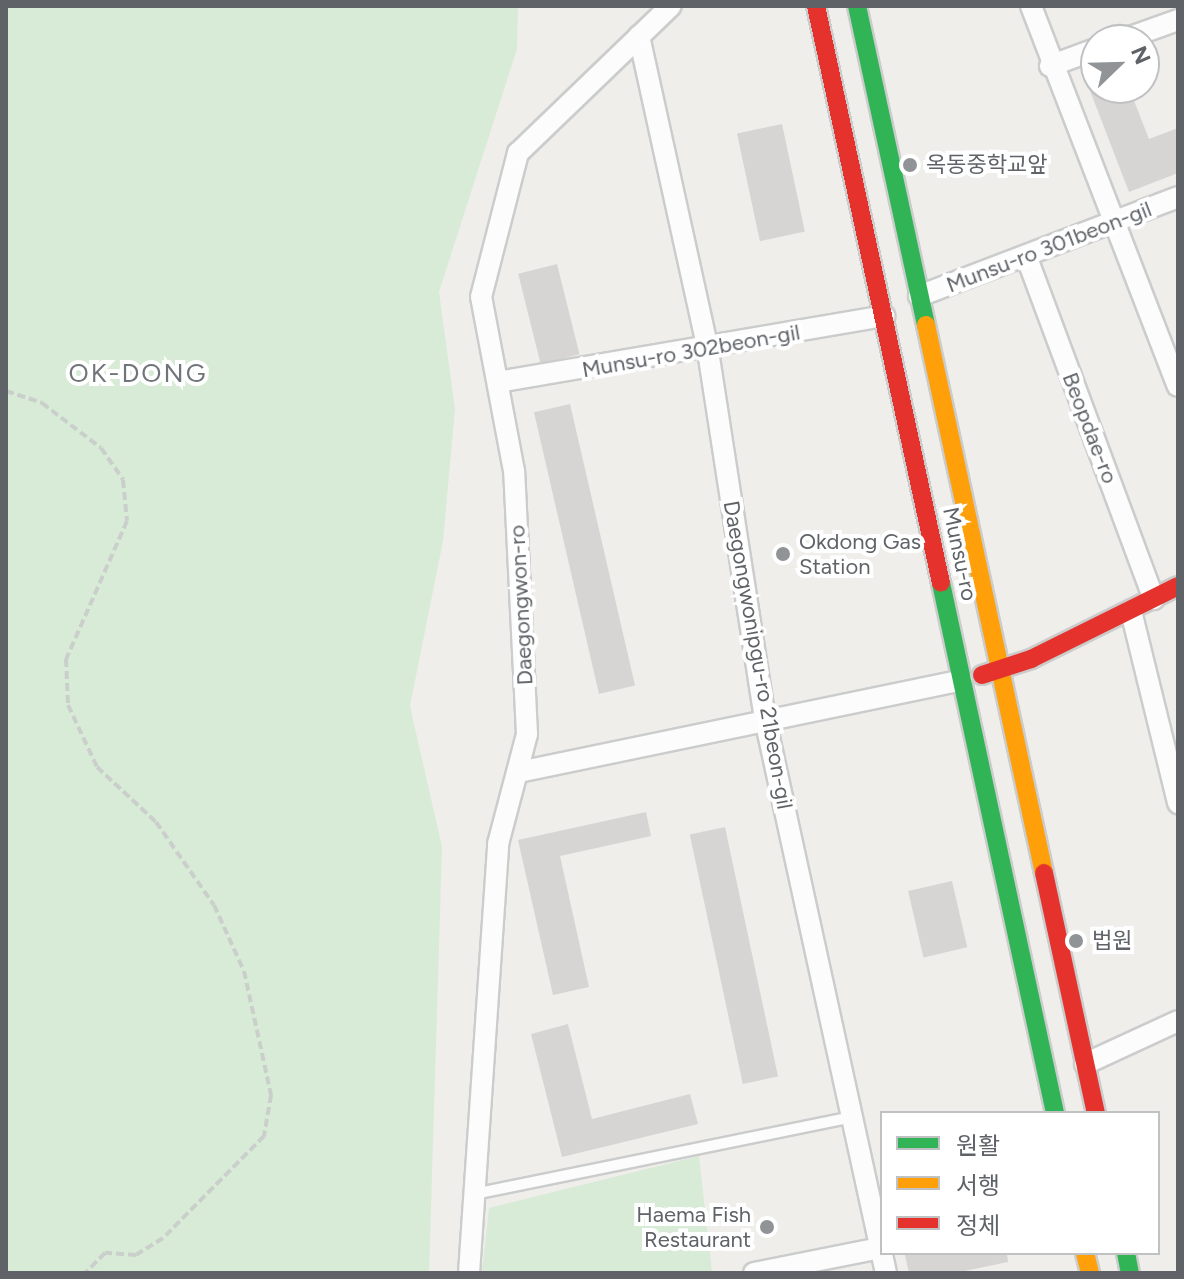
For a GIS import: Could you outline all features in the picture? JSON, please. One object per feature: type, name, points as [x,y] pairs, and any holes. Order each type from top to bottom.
[{"type":"main road","name":"Munsu-ro","points":[[816,6],[1055,1111]]},
{"type":"main road","name":"Munsu-ro","points":[[857,6],[1096,1111]]},
{"type":"main road","points":[[962,680],[999,670],[1131,611],[1178,586]]},
{"type":"street","name":"Daegongwon-ro","points":[[469,1273],[498,844],[527,734],[516,517],[498,382],[481,297],[518,153],[671,6]]},
{"type":"street","points":[[1031,6],[1050,66],[1178,386]]},
{"type":"street","name":"Daegongwonipgu-ro 21beon-gil","points":[[639,36],[708,351],[765,719],[880,1248]]},
{"type":"street","points":[[1050,66],[1080,55]]},
{"type":"street","name":"Munsu-ro 301beon-gil","points":[[919,296],[1027,258],[1178,197]]},
{"type":"street","name":"Beopdae-ro","points":[[1027,258],[1154,599]]},
{"type":"street","name":"Munsu-ro 302beon-gil","points":[[498,382],[708,351],[884,316]]},
{"type":"street","points":[[1131,611],[1170,748],[1178,803]]},
{"type":"street","points":[[519,772],[962,680]]},
{"type":"street","points":[[1085,1064],[1178,1021]]},
{"type":"street","points":[[754,1273],[880,1248]]},
{"type":"lane","points":[[474,1194],[851,1117]]},
{"type":"path","points":[[6,391],[42,403],[89,439],[123,480],[127,521],[66,659],[68,705],[97,767],[156,822],[214,905],[244,971],[271,1095],[264,1136],[174,1228],[136,1255],[105,1253],[85,1273]]},
{"type":"green space","points":[[6,6],[518,6],[517,49],[439,292],[455,409],[443,541],[410,706],[442,847],[429,1273],[6,1273]]},
{"type":"green space","points":[[699,1156],[712,1272],[482,1273],[489,1208]]},
{"type":"building","points":[[1095,104],[1135,104],[1149,139],[1178,128],[1178,173],[1129,192]]},
{"type":"building","points":[[782,124],[805,232],[760,241],[737,134]]},
{"type":"building","points":[[557,264],[579,354],[541,364],[518,274]]},
{"type":"building","points":[[570,404],[635,686],[599,694],[534,412]]},
{"type":"building","points":[[646,812],[651,836],[560,856],[589,987],[553,995],[518,840]]},
{"type":"building","points":[[725,827],[778,1076],[743,1084],[690,834]]},
{"type":"building","points":[[952,881],[967,947],[923,957],[908,891]]},
{"type":"building","points":[[568,1024],[592,1119],[690,1094],[698,1124],[562,1157],[531,1034]]},
{"type":"building","points":[[905,1255],[1007,1255],[1008,1262],[955,1273],[909,1273]]},
{"type":"traffic: fast","points":[[857,6],[926,325]]},
{"type":"traffic: fast","points":[[941,583],[1055,1111]]},
{"type":"traffic: fast","points":[[1126,1255],[1130,1273]]},
{"type":"traffic: slow","points":[[926,325],[1044,873]]},
{"type":"traffic: slow","points":[[1086,1255],[1090,1273]]},
{"type":"traffic: jam","points":[[816,6],[941,583]]},
{"type":"traffic: jam","points":[[982,675],[1031,659],[1178,586]]},
{"type":"traffic: jam","points":[[1044,873],[1096,1111]]},
{"type":"place","name":"옥동중학교앞","points":[[910,165]]},
{"type":"place","name":"Okdong Gas Station","points":[[783,554]]},
{"type":"place","name":"법원","points":[[1076,941]]},
{"type":"place","name":"Haema Fish Restaurant","points":[[767,1227]]},
{"type":"district","name":"OK-DONG","points":[[138,374]]}]
